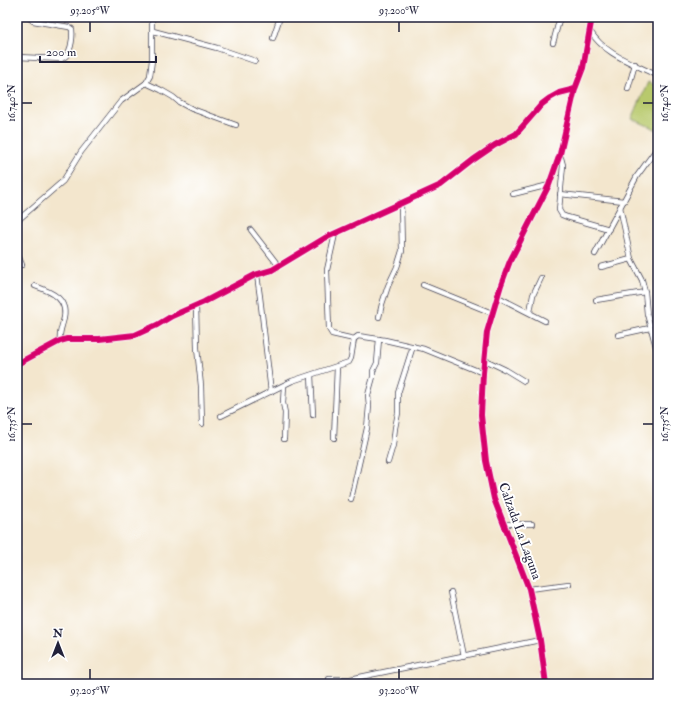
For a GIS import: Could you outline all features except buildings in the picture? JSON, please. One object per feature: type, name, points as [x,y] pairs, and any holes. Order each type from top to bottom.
[{"type":"street","points":[[17,57],[61,59],[65,58],[68,54],[72,30],[69,27],[33,21],[28,17]]},
{"type":"street","points":[[17,221],[63,181],[81,152],[121,101],[146,83],[150,76],[152,60],[152,17]]},
{"type":"street","points":[[273,38],[280,17]]},
{"type":"street","points":[[554,43],[560,17]]},
{"type":"street","points":[[578,17],[592,19]]},
{"type":"street","name":"Calzada La Laguna","points":[[546,684],[540,640],[529,589],[494,499],[486,461],[481,414],[483,373],[487,332],[510,261],[549,185],[560,154],[575,89],[582,68],[592,19]]},
{"type":"street","points":[[590,31],[595,40],[609,52],[658,76]]},
{"type":"street","points":[[153,32],[217,48],[255,61]]},
{"type":"street","points":[[628,89],[635,64]]},
{"type":"street","points":[[146,83],[161,90],[192,109],[236,125]]},
{"type":"street","points":[[17,364],[60,340],[73,338],[99,339],[135,335],[204,302],[257,274],[272,270],[335,234],[441,185],[473,160],[516,134],[542,104],[550,98],[559,93],[575,89]]},
{"type":"street","points":[[595,254],[638,176],[658,147]]},
{"type":"street","points":[[560,154],[563,165],[559,210],[562,215],[609,229]]},
{"type":"street","points":[[513,194],[549,185]]},
{"type":"street","points":[[560,194],[624,201]]},
{"type":"street","points":[[379,317],[388,286],[397,267],[402,251],[402,202]]},
{"type":"street","points":[[620,207],[631,259],[642,280],[650,328],[658,354]]},
{"type":"street","points":[[252,230],[278,266]]},
{"type":"street","points":[[335,234],[327,270],[329,329],[332,334],[354,339],[358,336],[379,339],[413,346],[483,373]]},
{"type":"street","points":[[17,252],[22,264]]},
{"type":"street","points":[[601,267],[631,259]]},
{"type":"street","points":[[257,274],[271,392]]},
{"type":"street","points":[[530,312],[533,295],[541,278]]},
{"type":"street","points":[[423,285],[492,313]]},
{"type":"street","points":[[35,286],[54,294],[60,300],[64,310],[63,321],[59,334],[60,340]]},
{"type":"street","points":[[596,300],[645,292]]},
{"type":"street","points":[[498,297],[545,321]]},
{"type":"street","points":[[196,305],[202,424]]},
{"type":"street","points":[[618,335],[650,328]]},
{"type":"street","points":[[221,416],[284,386],[349,362],[354,339]]},
{"type":"street","points":[[351,499],[367,428],[369,406],[368,395],[373,377],[373,371],[377,363],[379,339]]},
{"type":"street","points":[[388,462],[393,445],[398,413],[398,393],[413,346]]},
{"type":"street","points":[[484,360],[506,370],[524,381]]},
{"type":"street","points":[[334,438],[337,367]]},
{"type":"street","points":[[311,375],[313,415]]},
{"type":"street","points":[[284,386],[284,439]]},
{"type":"street","points":[[504,524],[532,524]]},
{"type":"street","points":[[529,589],[569,584]]},
{"type":"street","points":[[451,592],[464,656]]},
{"type":"street","points":[[329,679],[350,680],[540,640]]},
{"type":"green space","points":[[648,82],[658,86],[658,130],[632,119]]},
{"type":"cycle path","points":[[546,684],[540,640],[529,589],[494,499],[486,461],[481,415],[483,373],[487,332],[501,285],[510,261],[549,185],[560,154],[575,89],[583,68],[592,17]]},
{"type":"cycle path","points":[[17,364],[60,341],[67,339],[99,339],[135,335],[204,302],[255,275],[272,270],[325,238],[441,185],[495,145],[516,134],[542,104],[550,98],[559,93],[575,89]]}]
